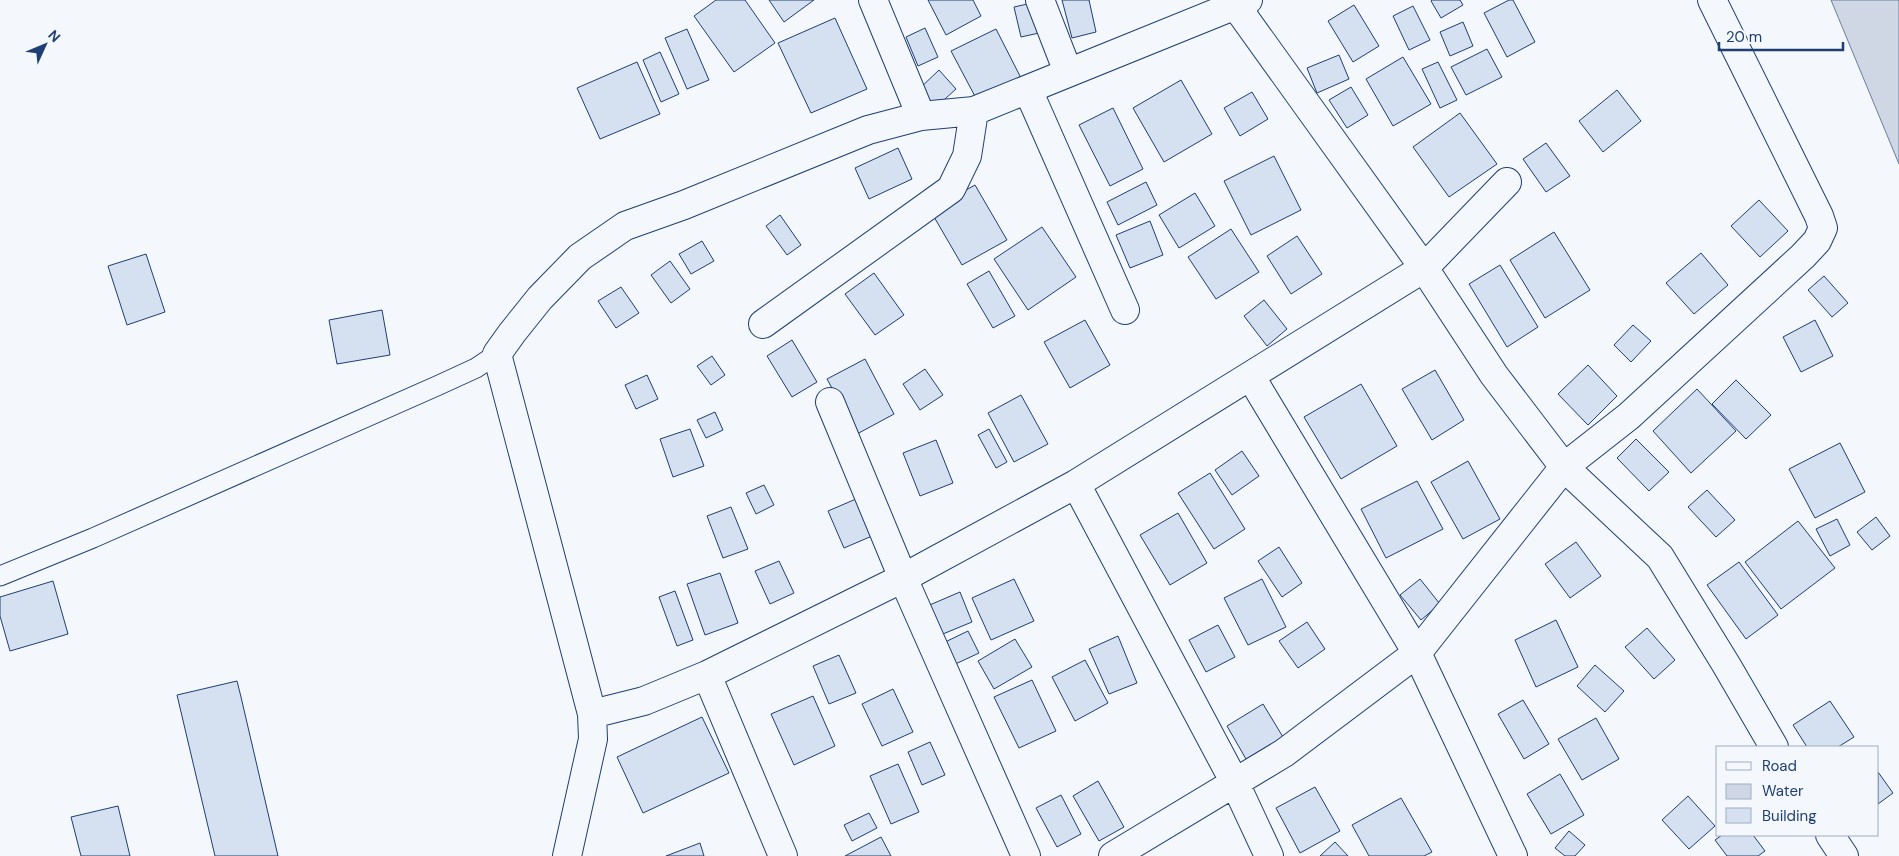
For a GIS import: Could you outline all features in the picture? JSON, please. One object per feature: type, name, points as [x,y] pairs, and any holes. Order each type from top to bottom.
[{"type":"street","points":[[873,0],[921,116]]},
{"type":"street","points":[[1040,0],[1068,72]]},
{"type":"street","points":[[1113,856],[1284,753],[1416,652],[1564,467],[1630,416],[1796,263],[1817,241],[1822,228],[1819,216],[1712,0]]},
{"type":"street","points":[[567,856],[593,739],[592,714],[497,354],[512,333],[540,298],[580,257],[625,226],[684,205],[868,130],[921,116],[974,111],[1242,3],[1424,268],[1494,375],[1564,467],[1660,557],[1773,746]]},
{"type":"street","points":[[1028,90],[1125,310]]},
{"type":"street","points":[[764,324],[950,189],[967,156],[974,111]]},
{"type":"street","points":[[592,714],[644,701],[707,675],[903,578],[1076,484],[1424,268],[1508,182]]},
{"type":"street","points":[[1251,377],[1416,652],[1513,856]]},
{"type":"street","points":[[830,402],[903,578],[1026,856]]},
{"type":"street","points":[[1076,484],[1235,782],[1269,856]]},
{"type":"street","points":[[707,675],[783,856]]},
{"type":"street","points":[[1831,836],[1844,856]]},
{"type":"lane","points":[[0,576],[93,538],[439,385],[476,368],[497,354]]},
{"type":"water","points":[[1831,0],[1899,0],[1899,164]]},
{"type":"building","points":[[716,0],[745,0],[775,43],[734,72],[694,16]]},
{"type":"building","points":[[769,0],[814,0],[784,22]]},
{"type":"building","points":[[928,0],[973,0],[981,16],[946,35]]},
{"type":"building","points":[[1062,0],[1089,0],[1096,32],[1072,38]]},
{"type":"building","points":[[1432,0],[1460,0],[1463,5],[1441,18]]},
{"type":"building","points":[[1509,0],[1513,0],[1535,42],[1507,57],[1484,13]]},
{"type":"building","points":[[1032,3],[1039,33],[1021,37],[1014,7]]},
{"type":"building","points":[[1354,5],[1379,46],[1353,62],[1328,21]]},
{"type":"building","points":[[1413,6],[1430,40],[1409,50],[1393,16]]},
{"type":"building","points":[[835,18],[867,89],[811,113],[778,43]]},
{"type":"building","points":[[1463,22],[1473,46],[1450,56],[1440,32]]},
{"type":"building","points":[[925,28],[938,57],[918,66],[906,37]]},
{"type":"building","points":[[687,29],[709,80],[687,89],[665,38]]},
{"type":"building","points":[[996,29],[1022,80],[978,102],[951,51]]},
{"type":"building","points":[[1487,49],[1502,77],[1466,95],[1451,67]]},
{"type":"building","points":[[660,52],[679,94],[661,102],[643,60]]},
{"type":"building","points":[[1339,55],[1349,79],[1317,93],[1307,68]]},
{"type":"building","points":[[1403,57],[1431,104],[1393,126],[1366,79]]},
{"type":"building","points":[[637,62],[660,114],[600,139],[577,88]]},
{"type":"building","points":[[1438,62],[1457,100],[1440,108],[1422,69]]},
{"type":"building","points":[[939,70],[956,89],[935,108],[918,90]]},
{"type":"building","points":[[1181,80],[1212,134],[1164,162],[1133,108]]},
{"type":"building","points":[[1351,87],[1368,115],[1347,128],[1329,100]]},
{"type":"building","points":[[1617,90],[1641,121],[1603,152],[1579,121]]},
{"type":"building","points":[[1252,92],[1268,119],[1240,136],[1224,108]]},
{"type":"building","points":[[1113,108],[1143,169],[1110,186],[1079,125]]},
{"type":"building","points":[[1460,113],[1497,164],[1449,197],[1413,147]]},
{"type":"building","points":[[1546,143],[1570,176],[1546,192],[1523,159]]},
{"type":"building","points":[[898,148],[912,179],[869,199],[855,168]]},
{"type":"building","points":[[1274,156],[1301,210],[1251,235],[1224,181]]},
{"type":"building","points":[[1146,182],[1157,205],[1118,225],[1107,202]]},
{"type":"building","points":[[975,185],[1007,240],[962,265],[930,210]]},
{"type":"building","points":[[1195,193],[1215,226],[1179,248],[1159,215]]},
{"type":"building","points":[[1759,200],[1788,231],[1760,257],[1731,226]]},
{"type":"building","points":[[780,215],[801,245],[787,255],[766,226]]},
{"type":"building","points":[[1150,221],[1163,255],[1130,268],[1116,235]]},
{"type":"building","points":[[1042,227],[1076,277],[1028,310],[994,259]]},
{"type":"building","points":[[1231,229],[1259,272],[1216,299],[1188,257]]},
{"type":"building","points":[[1554,232],[1590,290],[1545,318],[1510,260]]},
{"type":"building","points":[[1297,236],[1322,274],[1291,294],[1267,256]]},
{"type":"building","points":[[702,241],[714,261],[691,274],[679,254]]},
{"type":"building","points":[[1701,253],[1728,285],[1694,314],[1666,283]]},
{"type":"building","points":[[146,254],[165,312],[127,325],[108,266]]},
{"type":"building","points":[[670,261],[690,289],[671,303],[651,275]]},
{"type":"building","points":[[1500,265],[1538,327],[1507,347],[1469,284]]},
{"type":"building","points":[[989,271],[1015,316],[993,328],[967,284]]},
{"type":"building","points":[[874,273],[904,315],[875,335],[845,294]]},
{"type":"building","points":[[1824,276],[1848,303],[1832,317],[1808,290]]},
{"type":"building","points":[[621,287],[639,313],[616,328],[598,301]]},
{"type":"building","points":[[1264,300],[1287,329],[1267,346],[1244,316]]},
{"type":"building","points":[[382,310],[390,355],[337,364],[329,320]]},
{"type":"building","points":[[1085,320],[1110,365],[1070,388],[1044,342]]},
{"type":"building","points":[[1815,320],[1833,356],[1801,372],[1783,337]]},
{"type":"building","points":[[1633,325],[1651,341],[1631,362],[1614,345]]},
{"type":"building","points":[[792,340],[817,382],[792,397],[767,356]]},
{"type":"building","points":[[712,356],[725,375],[711,385],[697,366]]},
{"type":"building","points":[[865,359],[894,414],[857,434],[827,379]]},
{"type":"building","points":[[1588,365],[1617,396],[1588,425],[1558,394]]},
{"type":"building","points":[[925,369],[943,395],[920,410],[903,384]]},
{"type":"building","points":[[1435,370],[1464,420],[1432,440],[1402,389]]},
{"type":"building","points":[[647,375],[658,399],[636,409],[625,385]]},
{"type":"building","points":[[1736,380],[1771,415],[1746,439],[1712,404]]},
{"type":"building","points":[[1361,384],[1397,446],[1341,479],[1304,417]]},
{"type":"building","points":[[1697,389],[1736,431],[1691,473],[1653,431]]},
{"type":"building","points":[[1021,395],[1048,444],[1014,462],[988,413]]},
{"type":"building","points":[[715,412],[723,430],[706,438],[697,420]]},
{"type":"building","points":[[690,429],[704,466],[673,477],[660,439]]},
{"type":"building","points":[[989,429],[1007,462],[996,468],[978,435]]},
{"type":"building","points":[[1636,439],[1669,472],[1649,491],[1617,458]]},
{"type":"building","points":[[936,440],[953,483],[920,496],[903,453]]},
{"type":"building","points":[[1840,443],[1865,492],[1815,518],[1789,469]]},
{"type":"building","points":[[1242,451],[1259,476],[1232,495],[1215,470]]},
{"type":"building","points":[[1468,461],[1500,519],[1463,539],[1431,482]]},
{"type":"building","points":[[1210,473],[1245,529],[1214,549],[1178,493]]},
{"type":"building","points":[[1417,481],[1443,529],[1386,558],[1361,509]]},
{"type":"building","points":[[764,485],[774,505],[756,514],[746,493]]},
{"type":"building","points":[[1707,490],[1735,520],[1716,537],[1688,507]]},
{"type":"building","points":[[856,499],[872,536],[844,548],[828,511]]},
{"type":"building","points":[[731,507],[748,549],[723,558],[707,516]]},
{"type":"building","points":[[1178,513],[1207,563],[1170,585],[1140,535]]},
{"type":"building","points":[[1876,517],[1890,536],[1872,550],[1857,532]]},
{"type":"building","points":[[1837,519],[1850,545],[1830,556],[1816,529]]},
{"type":"building","points":[[1798,521],[1835,568],[1781,609],[1745,562]]},
{"type":"building","points":[[1576,542],[1601,576],[1570,598],[1545,564]]},
{"type":"building","points":[[1279,547],[1302,583],[1282,597],[1258,561]]},
{"type":"building","points":[[779,561],[794,593],[770,604],[755,571]]},
{"type":"building","points":[[1739,562],[1778,615],[1746,639],[1707,585]]},
{"type":"building","points":[[720,573],[738,623],[705,635],[687,584]]},
{"type":"building","points":[[1014,579],[1034,621],[991,640],[972,598]]},
{"type":"building","points":[[1262,579],[1286,627],[1248,645],[1224,598]]},
{"type":"building","points":[[1420,579],[1440,604],[1421,620],[1400,595]]},
{"type":"building","points":[[53,581],[68,634],[10,651],[0,616],[0,597]]},
{"type":"building","points":[[675,591],[693,640],[677,646],[659,597]]},
{"type":"building","points":[[960,592],[972,622],[938,636],[925,607]]},
{"type":"building","points":[[1556,620],[1578,667],[1536,687],[1515,640]]},
{"type":"building","points":[[1307,622],[1325,649],[1298,668],[1279,641]]},
{"type":"building","points":[[1218,625],[1235,657],[1206,672],[1189,640]]},
{"type":"building","points":[[1647,628],[1675,660],[1654,679],[1625,647]]},
{"type":"building","points":[[968,631],[979,653],[949,667],[939,645]]},
{"type":"building","points":[[1118,636],[1137,683],[1109,694],[1089,649]]},
{"type":"building","points":[[1015,639],[1032,667],[994,689],[978,661]]},
{"type":"building","points":[[839,655],[856,693],[829,704],[813,666]]},
{"type":"building","points":[[1085,660],[1108,703],[1075,721],[1052,677]]},
{"type":"building","points":[[1595,665],[1624,691],[1605,712],[1577,686]]},
{"type":"building","points":[[1032,680],[1056,731],[1019,748],[994,697]]},
{"type":"building","points":[[237,681],[278,856],[215,856],[177,695]]},
{"type":"building","points":[[893,689],[913,732],[882,746],[862,704]]},
{"type":"building","points":[[813,696],[835,746],[794,765],[771,714]]},
{"type":"building","points":[[1523,700],[1549,744],[1524,759],[1498,714]]},
{"type":"building","points":[[1830,701],[1854,737],[1840,746],[1806,746],[1793,725]]},
{"type":"building","points":[[1263,704],[1283,737],[1246,759],[1227,726]]},
{"type":"building","points":[[702,717],[729,773],[643,813],[617,757]]},
{"type":"building","points":[[1596,718],[1619,759],[1582,780],[1558,739]]},
{"type":"building","points":[[930,742],[945,775],[922,785],[908,752]]},
{"type":"building","points":[[898,764],[919,812],[891,824],[870,776]]},
{"type":"building","points":[[1879,773],[1893,793],[1879,803]]},
{"type":"building","points":[[1560,774],[1584,815],[1551,834],[1527,794]]},
{"type":"building","points":[[1098,781],[1124,827],[1099,841],[1073,796]]},
{"type":"building","points":[[1315,787],[1340,831],[1300,853],[1276,808]]},
{"type":"building","points":[[1061,795],[1081,834],[1057,847],[1036,808]]},
{"type":"building","points":[[1688,796],[1715,826],[1689,849],[1662,820]]},
{"type":"building","points":[[1401,798],[1432,852],[1424,856],[1369,856],[1352,825]]},
{"type":"building","points":[[118,806],[130,856],[81,856],[71,817]]},
{"type":"building","points":[[869,813],[877,828],[852,841],[844,825]]},
{"type":"building","points":[[1569,831],[1585,845],[1575,856],[1565,856],[1555,848]]},
{"type":"building","points":[[1721,836],[1754,836],[1765,851],[1758,856],[1727,856],[1715,840]]},
{"type":"building","points":[[881,837],[891,856],[845,856]]},
{"type":"building","points":[[1335,842],[1348,856],[1320,856]]},
{"type":"building","points":[[700,843],[704,856],[666,856]]}]
